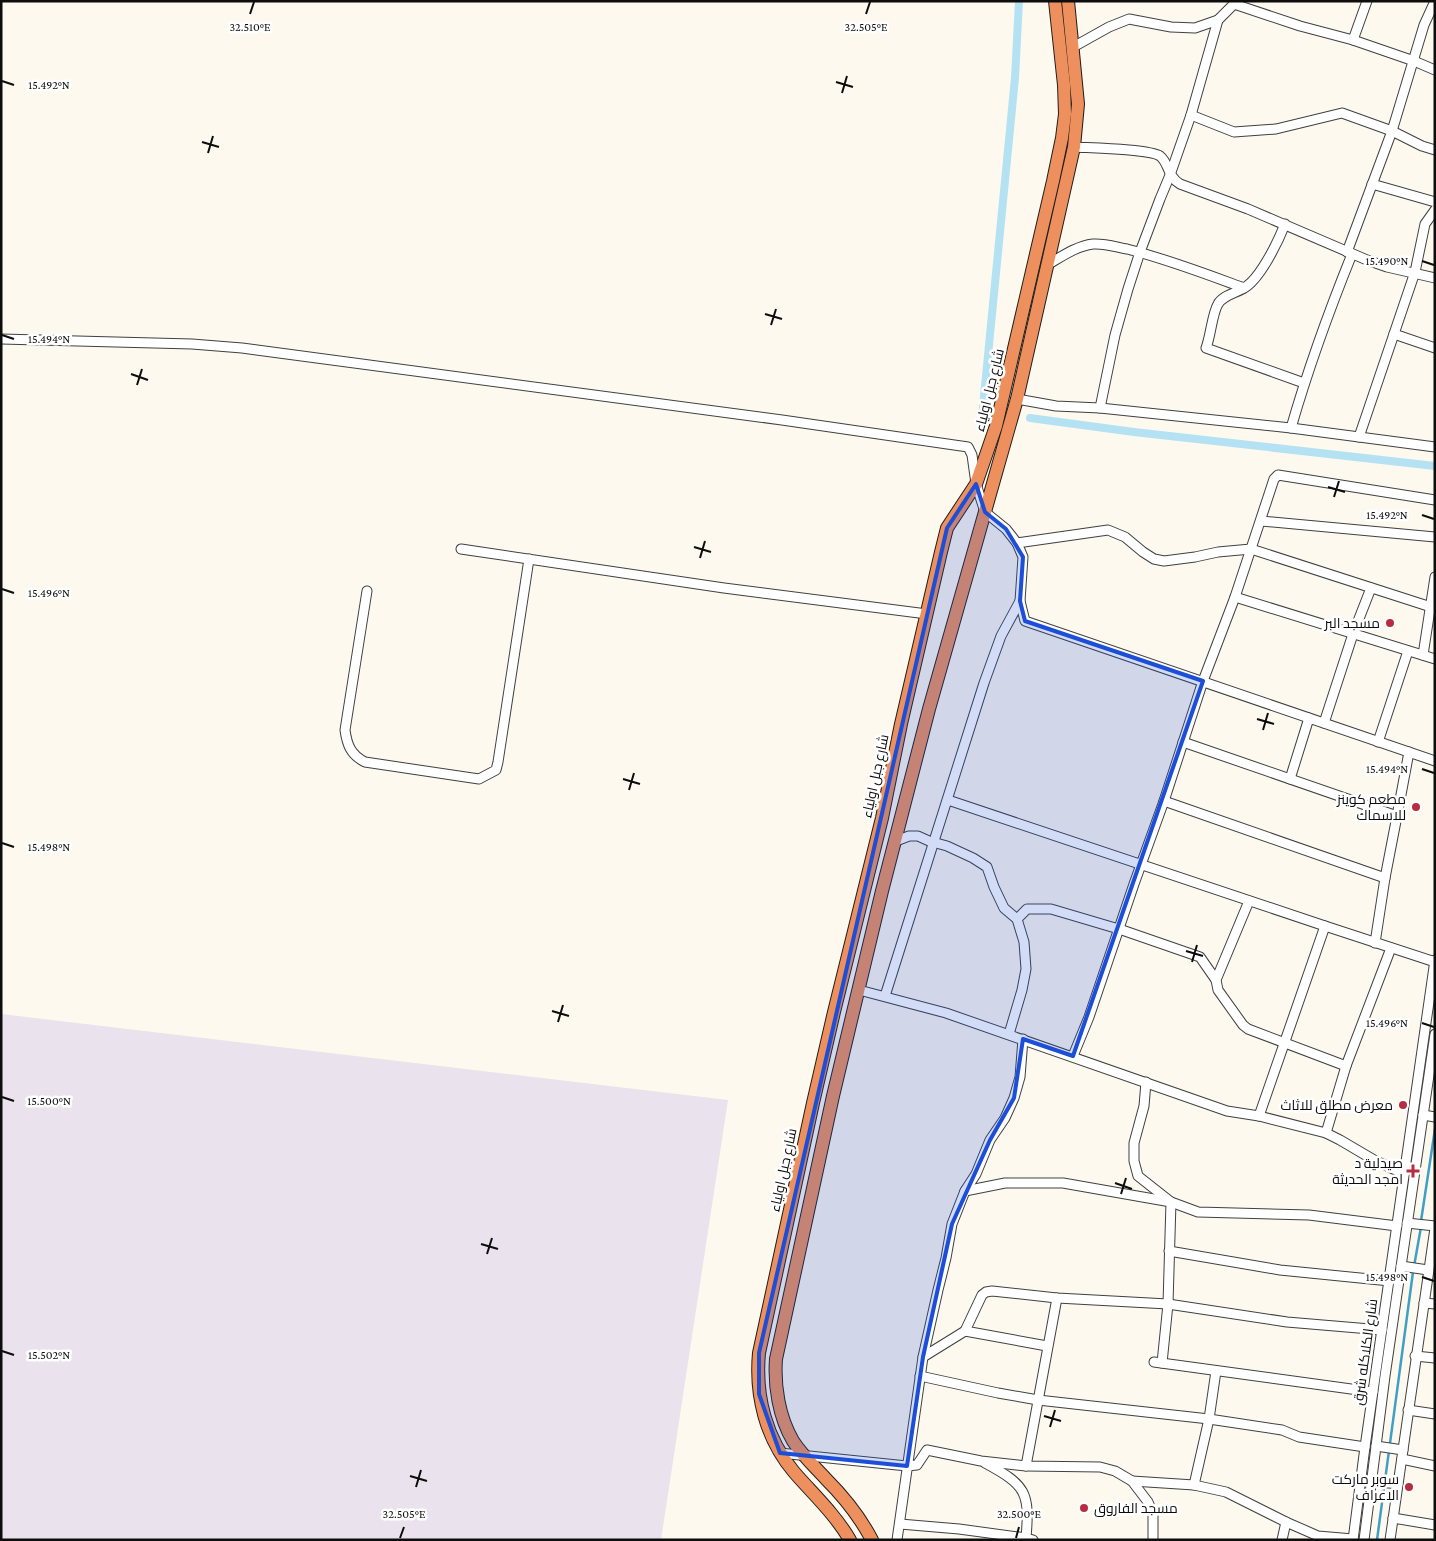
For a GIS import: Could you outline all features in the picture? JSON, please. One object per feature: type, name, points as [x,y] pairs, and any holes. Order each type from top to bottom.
[{"type":"highway","name":"شارع جبل اولياء","points":[[850,1540],[827,1508],[794,1472],[771,1437],[759,1394],[759,1353],[821,1066],[882,818],[901,724],[947,528],[976,484],[991,443],[1001,407],[1062,138],[1065,114],[1064,94],[1055,1]]},
{"type":"highway","name":"شارع جبل اولياء","points":[[872,1540],[862,1522],[846,1501],[805,1456],[788,1431],[781,1409],[776,1382],[776,1359],[858,990],[929,709],[1017,399],[1074,147],[1078,104],[1068,1]]},
{"type":"street","points":[[1074,1],[1076,78]]},
{"type":"street","points":[[1354,40],[1367,1]]},
{"type":"street","points":[[1291,428],[1304,383],[1392,131],[1424,25],[1435,1]]},
{"type":"street","points":[[1100,408],[1115,335],[1140,252],[1191,115],[1218,20],[1234,2],[1300,26],[1354,40],[1435,70]]},
{"type":"street","points":[[1075,46],[1128,19],[1171,27],[1195,28],[1218,20]]},
{"type":"street","points":[[1191,115],[1234,132],[1276,129],[1342,113],[1392,131],[1422,146],[1435,150]]},
{"type":"street","points":[[1074,147],[1154,154],[1163,159],[1170,175],[1180,184],[1285,224],[1349,253],[1387,267],[1435,278]]},
{"type":"street","points":[[1372,184],[1435,202]]},
{"type":"street","points":[[1359,437],[1415,272],[1425,224],[1435,210]]},
{"type":"street","points":[[1285,224],[1278,243],[1252,282],[1218,303],[1206,348],[1304,383]]},
{"type":"street","points":[[1047,265],[1077,249],[1091,244],[1105,244],[1186,266],[1244,288]]},
{"type":"street","points":[[1394,334],[1435,348]]},
{"type":"street","points":[[1,339],[192,344],[242,348],[782,420],[968,447],[972,455],[976,484],[985,512],[1006,529],[1017,543],[1023,557],[1020,601],[1025,621],[1435,761]]},
{"type":"street","points":[[1017,399],[1056,406],[1100,408],[1291,428],[1435,447]]},
{"type":"street","points":[[1073,1056],[1089,1017],[1274,479],[1278,475],[1435,500]]},
{"type":"street","points":[[1260,522],[1435,537]]},
{"type":"street","points":[[1017,543],[1108,530],[1125,537],[1154,559],[1164,561],[1251,548],[1430,607]]},
{"type":"street","points":[[461,549],[724,588],[927,614]]},
{"type":"street","points":[[367,591],[345,730],[349,747],[354,756],[365,762],[479,779],[496,770],[498,762],[529,558]]},
{"type":"street","points":[[1423,655],[1435,577]]},
{"type":"street","points":[[1324,723],[1353,634],[1371,588]]},
{"type":"street","points":[[1235,597],[1435,659]]},
{"type":"street","points":[[885,996],[984,683],[1002,636],[1020,601]]},
{"type":"street","points":[[1378,742],[1408,651]]},
{"type":"street","points":[[1290,779],[1309,718]]},
{"type":"street","points":[[1183,742],[1397,816]]},
{"type":"street","points":[[1375,943],[1385,878],[1409,752]]},
{"type":"street","points":[[948,800],[1375,943],[1435,961]]},
{"type":"street","points":[[1164,801],[1385,878]]},
{"type":"street","points":[[896,841],[909,836],[918,836],[947,846],[987,867],[1004,908],[1017,919],[1024,942],[1026,969],[1009,1034]]},
{"type":"street","points":[[1216,980],[1249,901]]},
{"type":"street","points":[[1017,919],[1027,909],[1051,909],[1119,929],[1200,957],[1216,980],[1218,990],[1243,1025],[1254,1032],[1346,1066]]},
{"type":"street","points":[[1259,1116],[1324,926]]},
{"type":"street","points":[[1326,1133],[1346,1066],[1391,948]]},
{"type":"street","name":"شارع الكلاكله شرق","points":[[1353,1540],[1435,961]]},
{"type":"street","points":[[858,990],[946,1013],[1228,1110],[1326,1133],[1374,1160],[1404,1174]]},
{"type":"street","name":"شارع الكلاكله شرق","points":[[1364,1540],[1435,1034]]},
{"type":"street","points":[[897,1540],[923,1357],[952,1224],[965,1191],[976,1174],[990,1140],[1005,1118],[1014,1098],[1020,1076],[1023,1039]]},
{"type":"street","points":[[1146,1082],[1144,1106],[1134,1143],[1134,1161],[1138,1176],[1171,1202]]},
{"type":"street","points":[[1424,1115],[1435,1117]]},
{"type":"street","points":[[965,1191],[1005,1183],[1063,1183],[1171,1202],[1198,1212],[1309,1215],[1397,1226]]},
{"type":"street","points":[[1171,1202],[1168,1304],[1158,1363],[1373,1392]]},
{"type":"street","points":[[1390,1540],[1435,1227],[1408,1223]]},
{"type":"street","points":[[1169,1251],[1280,1270],[1390,1280]]},
{"type":"street","points":[[1402,1266],[1428,1270]]},
{"type":"street","points":[[923,1357],[965,1331],[982,1295],[992,1291],[1056,1298],[1168,1304],[1288,1322],[1382,1330]]},
{"type":"street","points":[[1026,1466],[1056,1298]]},
{"type":"street","points":[[1424,1303],[1435,1304]]},
{"type":"street","points":[[965,1331],[1048,1346]]},
{"type":"street","points":[[1415,1356],[1435,1358]]},
{"type":"street","points":[[1194,1485],[1209,1419],[1216,1371]]},
{"type":"street","points":[[920,1376],[1038,1400],[1209,1419],[1282,1430],[1300,1437],[1365,1447]]},
{"type":"street","points":[[1408,1410],[1435,1414]]},
{"type":"street","points":[[1376,1446],[1435,1466]]},
{"type":"street","points":[[780,1453],[907,1466],[917,1465],[927,1450],[981,1461],[1026,1466],[1100,1467],[1115,1471],[1132,1481],[1148,1502],[1153,1514],[1153,1540]]},
{"type":"street","points":[[900,1524],[959,1529],[1030,1539],[1024,1491],[1007,1474],[981,1461]]},
{"type":"street","points":[[1132,1481],[1194,1485],[1226,1492],[1318,1536],[1353,1540]]},
{"type":"street","points":[[1372,1481],[1398,1484]]},
{"type":"street","points":[[1393,1518],[1435,1525]]},
{"type":"street","points":[[1282,1540],[1286,1522]]},
{"type":"highlighted area","points":[[976,484],[985,512],[1006,529],[1023,557],[1020,601],[1025,621],[1203,681],[1073,1056],[1023,1039],[1014,1098],[990,1140],[952,1224],[923,1357],[907,1466],[780,1453],[759,1394],[759,1353],[947,528]]},
{"type":"shaded area","points":[[1,1014],[728,1100],[661,1540],[1,1540]]},
{"type":"waterway","points":[[982,417],[1015,78],[1019,1]]},
{"type":"waterway","points":[[1030,418],[1134,432],[1435,466]]},
{"type":"waterway","points":[[1421,1221],[1435,1129]]},
{"type":"waterway","points":[[1377,1540],[1413,1272],[1421,1227]]},
{"type":"place","name":"مسجد البر","points":[[1390,623]]},
{"type":"place","name":"مطعم كوينز للاسماك","points":[[1416,807]]},
{"type":"place","name":"معرض مطلق للاثاث","points":[[1403,1105]]},
{"type":"place","name":"صيدلية د امجد الحديثة","points":[[1413,1171]]},
{"type":"place","name":"سوبر ماركت الاعراف","points":[[1409,1487]]},
{"type":"place","name":"مسجد الفاروق","points":[[1084,1508]]}]
